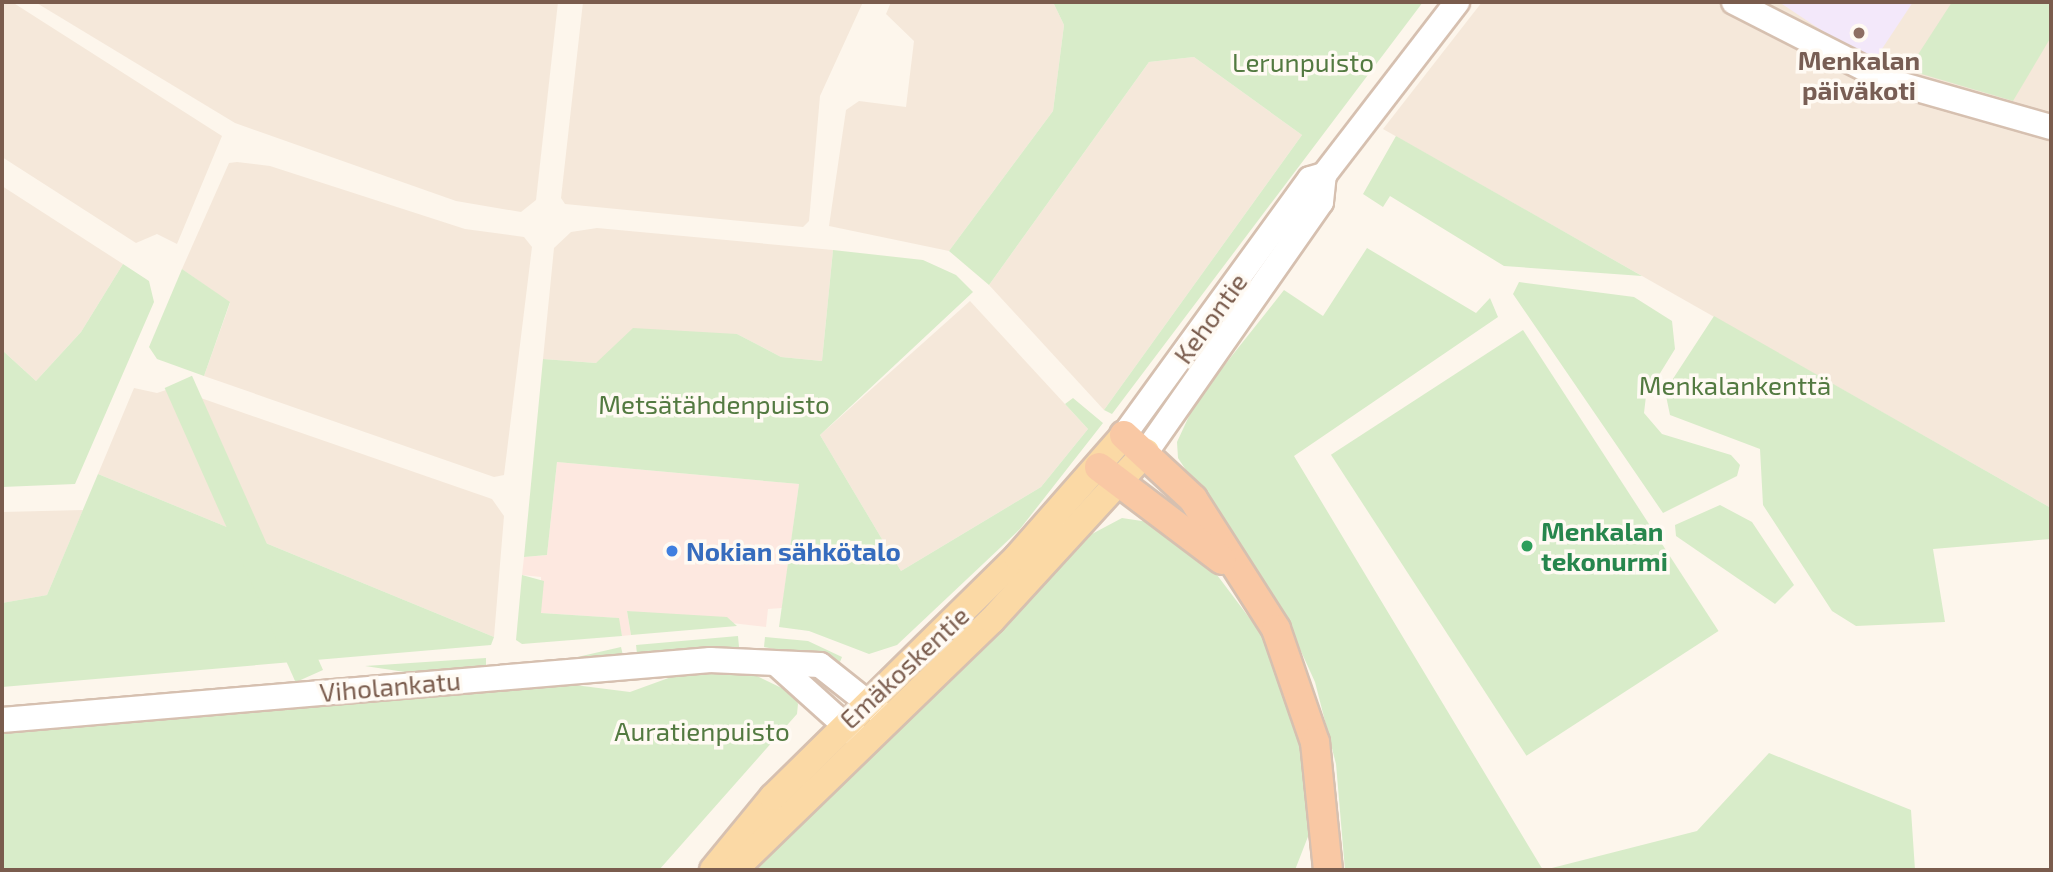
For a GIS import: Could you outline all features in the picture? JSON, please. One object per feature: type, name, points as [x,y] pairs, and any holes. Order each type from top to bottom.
[{"type":"highway","points":[[1124,435],[1146,452],[1193,499],[1276,629],[1308,709],[1328,870]]},
{"type":"highway","points":[[1099,467],[1124,481],[1243,577]]},
{"type":"highway","points":[[1306,870],[1321,814]]},
{"type":"main road","name":"Kehontie","points":[[1124,481],[1321,202],[1324,175],[1457,2]]},
{"type":"main road","points":[[1734,2],[1889,81],[2051,127]]},
{"type":"main road","name":"Kehontie","points":[[1099,467],[1310,179],[1324,175]]},
{"type":"main road","name":"Emäkoskentie","points":[[713,870],[876,710],[1099,467]]},
{"type":"main road","name":"Emäkoskentie","points":[[876,710],[992,620],[1124,481]]},
{"type":"main road","name":"Viholankatu","points":[[2,720],[710,660],[779,666],[820,665],[876,710]]},
{"type":"main road","points":[[779,666],[852,733]]},
{"type":"main road","name":"Emäkoskentie","points":[[734,870],[852,733]]},
{"type":"shaded area","points":[[2,2],[12,2],[222,136],[177,244],[157,234],[136,243],[2,157]]},
{"type":"shaded area","points":[[35,2],[558,2],[536,200],[521,212],[456,201],[235,123]]},
{"type":"shaded area","points":[[583,2],[863,2],[820,96],[809,221],[803,227],[565,204],[561,198]]},
{"type":"shaded area","points":[[891,2],[1053,2],[1064,25],[1053,111],[949,251],[829,226],[846,110],[859,101],[906,107],[914,41],[886,14]]},
{"type":"shaded area","points":[[1482,2],[2051,2],[2051,508],[1383,129]]},
{"type":"shaded area","name":"Menkalan päiväkoti","points":[[1779,2],[1913,2],[1872,64]]},
{"type":"shaded area","points":[[1194,57],[1302,135],[1104,410],[989,285],[1149,62]]},
{"type":"shaded area","points":[[229,163],[270,166],[465,229],[524,237],[532,247],[504,475],[494,477],[204,376],[230,303],[182,269]]},
{"type":"shaded area","points":[[2,186],[123,264],[81,332],[36,381],[2,350]]},
{"type":"shaded area","points":[[597,228],[833,250],[822,361],[781,357],[737,334],[596,363],[543,359],[554,248],[571,232]]},
{"type":"shaded area","points":[[970,301],[1088,429],[1041,487],[901,571],[820,435]]},
{"type":"shaded area","points":[[134,388],[157,393],[172,388],[492,499],[504,516],[494,637],[98,474]]},
{"type":"shaded area","points":[[557,462],[799,484],[782,608],[768,609],[766,627],[627,611],[631,635],[622,636],[618,618],[541,613],[541,577],[522,575],[524,557],[547,555]]},
{"type":"shaded area","points":[[83,510],[47,595],[2,603],[2,512]]},
{"type":"green space","name":"Lerunpuisto","points":[[1053,2],[1423,2],[1112,414],[1104,410],[1302,135],[1194,57],[1149,62],[989,285],[949,251],[1053,111],[1064,25]]},
{"type":"green space","points":[[1952,2],[2051,2],[2051,37],[2013,101],[1908,70]]},
{"type":"green space","points":[[1396,136],[1642,276],[1504,266],[1390,196],[1383,207],[1363,194]]},
{"type":"green space","points":[[1367,248],[1476,313],[1490,298],[1498,317],[1294,456],[1543,870],[1345,870],[1336,764],[1315,682],[1289,625],[1178,458],[1177,442],[1196,401],[1284,290],[1323,316]]},
{"type":"green space","name":"Metsätähdenpuisto","points":[[833,250],[923,260],[956,275],[973,292],[820,435],[901,571],[1041,487],[1088,429],[1065,404],[1073,398],[1103,423],[1020,529],[897,645],[869,654],[809,631],[779,627],[799,484],[557,462],[547,555],[524,557],[543,359],[596,363],[633,328],[737,334],[781,357],[822,361]]},
{"type":"green space","points":[[123,264],[149,281],[154,302],[75,484],[2,487],[2,350],[36,381],[81,332]]},
{"type":"green space","points":[[182,269],[230,302],[204,376],[157,359],[149,347]]},
{"type":"green space","points":[[1519,282],[1634,297],[1672,321],[1675,349],[1646,396],[1644,413],[1662,434],[1731,455],[1740,465],[1737,476],[1663,513],[1513,294]]},
{"type":"green space","name":"Menkalankenttä","points":[[1714,316],[2051,508],[2051,539],[1933,549],[1945,622],[1856,626],[1832,611],[1763,505],[1760,449],[1670,415],[1665,391]]},
{"type":"green space","name":"Menkalan tekonurmi","points":[[1523,330],[1719,631],[1526,756],[1331,455]]},
{"type":"green space","points":[[192,376],[323,670],[296,682],[165,388]]},
{"type":"green space","points":[[98,474],[494,637],[491,645],[2,687],[2,603],[47,595]]},
{"type":"green space","points":[[1720,505],[1752,522],[1794,585],[1775,604],[1676,536],[1675,525]]},
{"type":"green space","points":[[1122,518],[1155,523],[1205,559],[1266,640],[1302,742],[1309,788],[1309,834],[1295,870],[754,870],[978,655],[1090,535]]},
{"type":"green space","points":[[522,575],[544,581],[541,613],[619,618],[622,636],[522,644],[516,640]]},
{"type":"green space","points":[[627,611],[727,617],[737,626],[631,635]]},
{"type":"green space","points":[[738,636],[739,647],[637,654],[636,645]]},
{"type":"green space","points":[[765,637],[808,641],[842,657],[840,662],[764,647]]},
{"type":"green space","points":[[621,647],[623,656],[530,677],[528,668]]},
{"type":"green space","points":[[486,658],[486,666],[405,672],[365,666]]},
{"type":"green space","name":"Auratienpuisto","points":[[685,672],[757,676],[794,694],[798,704],[797,714],[659,870],[2,870],[2,732],[551,682],[630,692]]},
{"type":"green space","points":[[1769,753],[1911,810],[1915,870],[1544,870],[1697,831]]},
{"type":"place","name":"Menkalan päiväkoti","points":[[1859,33]]},
{"type":"place","name":"Menkalan tekonurmi","points":[[1527,546]]},
{"type":"place","name":"Nokian sähkötalo","points":[[672,551]]}]
